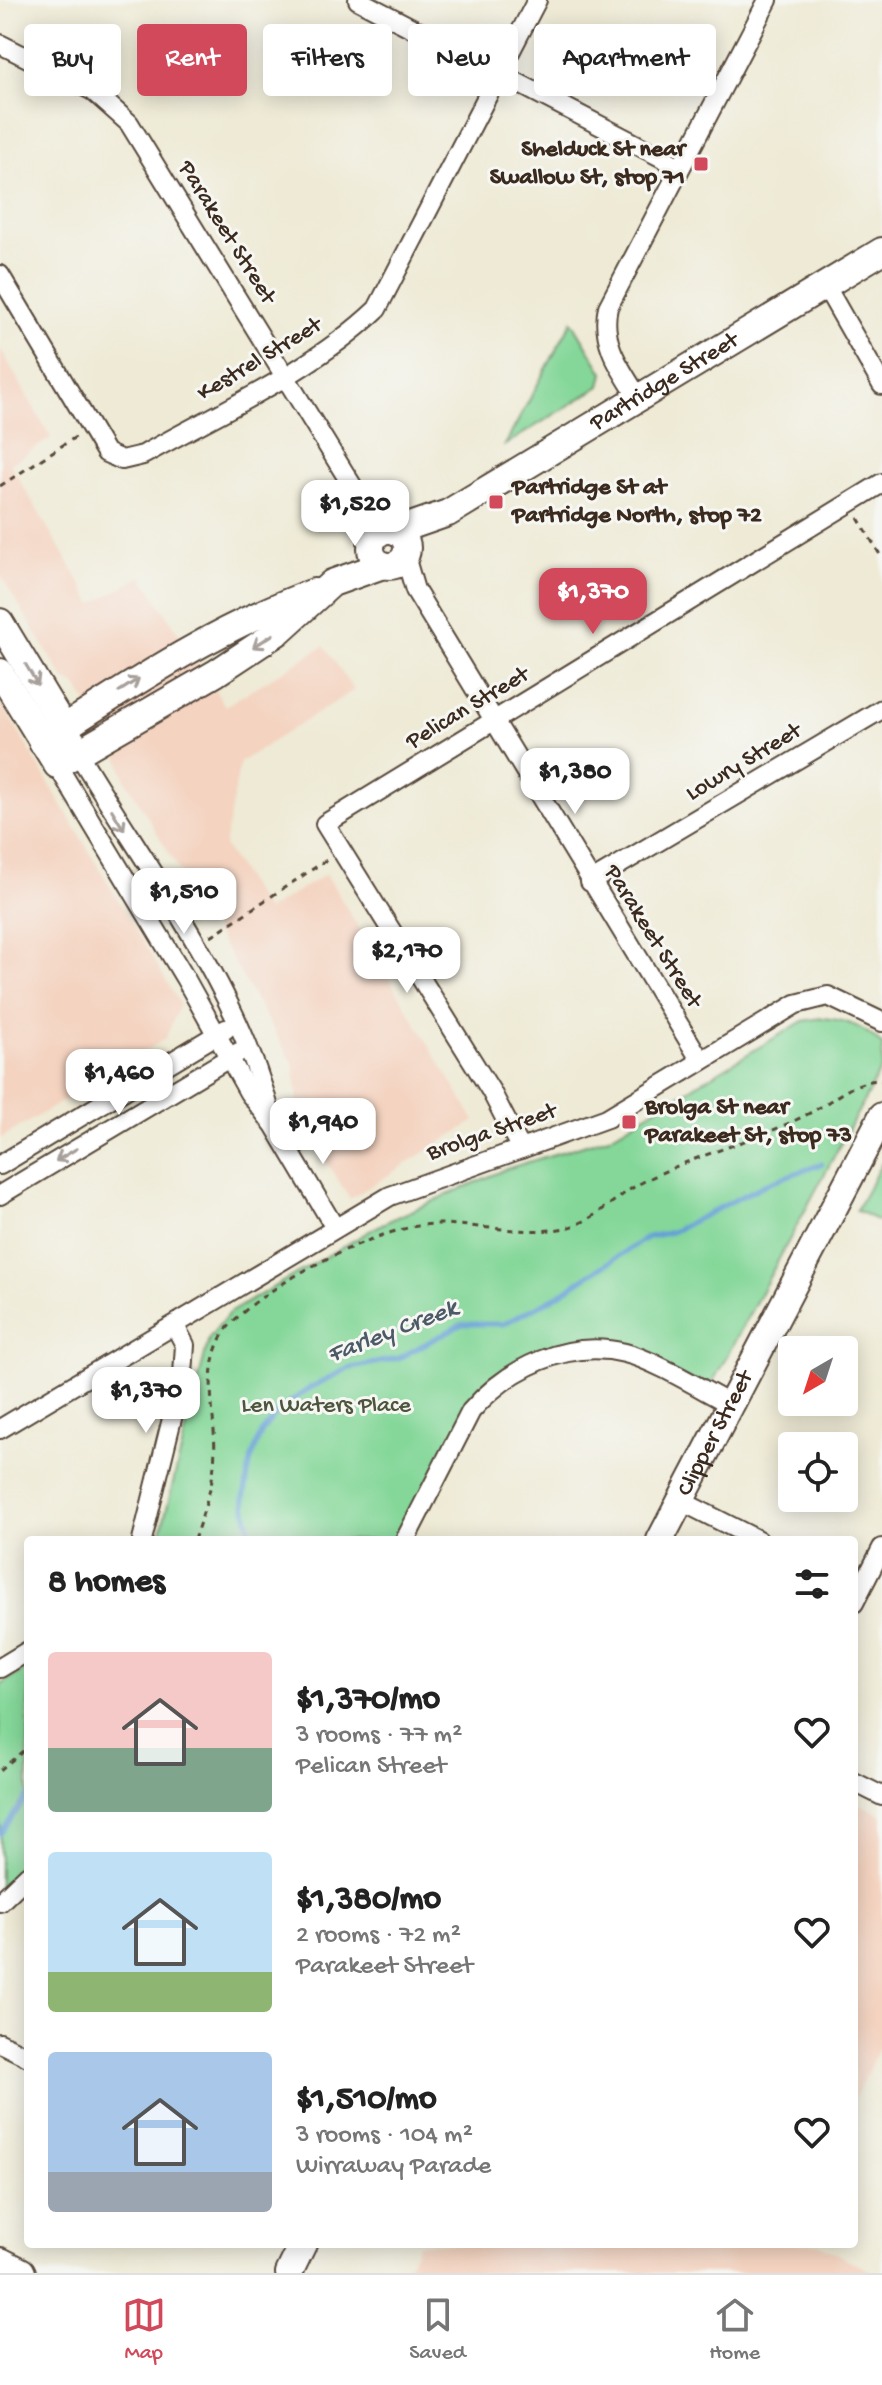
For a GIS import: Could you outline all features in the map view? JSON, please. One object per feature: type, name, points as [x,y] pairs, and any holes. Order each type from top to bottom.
[{"type":"main road","points":[[0,2263],[20,2273]]},
{"type":"street","points":[[358,0],[408,25]]},
{"type":"street","name":"Kestrel Street","points":[[518,38],[537,0]]},
{"type":"street","points":[[638,397],[616,362],[604,326],[608,307],[768,0]]},
{"type":"street","name":"Parakeet Street","points":[[0,44],[93,91],[129,123],[285,374],[701,1061]]},
{"type":"street","points":[[518,81],[680,167]]},
{"type":"street","name":"Kestrel Street","points":[[0,275],[106,453],[122,460],[143,455],[353,332],[377,309],[488,96]]},
{"type":"street","name":"Partridge Street","points":[[53,735],[211,636],[330,584],[882,251]]},
{"type":"street","points":[[825,285],[882,385]]},
{"type":"street","name":"Pelican Street","points":[[341,850],[325,824],[882,483]]},
{"type":"street","name":"Partridge Street","points":[[68,759],[216,673],[278,632],[330,584]]},
{"type":"street","points":[[0,622],[53,735],[239,1022],[274,1125]]},
{"type":"street","points":[[0,672],[53,735]]},
{"type":"street","name":"Lowry Street","points":[[590,882],[882,709]]},
{"type":"street","points":[[68,759],[229,1058],[274,1125],[335,1228]]},
{"type":"street","points":[[341,850],[491,1091],[521,1149]]},
{"type":"street","name":"Brolga Street","points":[[0,1429],[390,1196],[607,1118],[796,1004],[816,996],[841,1000],[882,1022]]},
{"type":"street","points":[[0,1165],[239,1022]]},
{"type":"street","points":[[0,1195],[249,1047]]},
{"type":"street","name":"Clipper Street","points":[[662,1536],[882,1116]]},
{"type":"street","points":[[143,1536],[183,1374],[185,1345],[175,1326]]},
{"type":"street","points":[[407,1536],[471,1411],[486,1393],[548,1355],[605,1351],[626,1353],[730,1404]]},
{"type":"street","points":[[681,1501],[750,1536]]},
{"type":"street","points":[[858,1591],[882,1548]]},
{"type":"street","points":[[0,1668],[24,1653]]},
{"type":"street","points":[[858,1784],[882,1796]]},
{"type":"street","points":[[0,1902],[24,1879]]},
{"type":"street","points":[[0,2043],[24,2055]]},
{"type":"street","points":[[289,2273],[301,2248]]},
{"type":"path","points":[[0,486],[90,427]]},
{"type":"path","points":[[850,504],[882,558]]},
{"type":"path","points":[[211,937],[341,850]]},
{"type":"path","points":[[195,1536],[214,1465],[210,1381],[215,1350],[228,1326],[249,1307],[324,1259],[410,1226],[436,1223],[542,1229],[569,1227],[591,1219],[636,1185],[667,1170],[783,1127],[865,1081],[882,1081]]},
{"type":"path","points":[[0,1770],[24,1750]]},
{"type":"shaded area","points":[[0,348],[51,438],[10,464],[93,604],[142,576],[225,706],[324,646],[354,690],[240,762],[224,846],[266,911],[326,874],[475,1121],[350,1199],[300,1120],[294,1065],[126,780],[116,751],[76,685],[64,679],[0,574]]},
{"type":"shaded area","points":[[0,701],[180,1004],[165,1039],[0,1139]]},
{"type":"shaded area","points":[[858,1803],[882,1815],[882,2042],[858,2092]]},
{"type":"shaded area","points":[[416,2248],[826,2248],[875,2273],[418,2273],[407,2267]]},
{"type":"green space","points":[[572,321],[603,373],[600,386],[505,445]]},
{"type":"green space","name":"Len Waters Place","points":[[821,1018],[838,1020],[869,1033],[882,1045],[882,1067],[707,1393],[626,1353],[548,1355],[486,1393],[407,1536],[160,1536],[209,1338],[229,1313],[382,1224],[506,1169],[609,1137],[803,1021]]},
{"type":"green space","points":[[882,1163],[882,1223],[856,1210]]},
{"type":"green space","points":[[24,1670],[24,1879],[0,1902],[0,1685]]},
{"type":"waterway","name":"Farley Creek","points":[[251,1536],[244,1499],[250,1463],[261,1433],[279,1410],[310,1388],[347,1369],[399,1358],[462,1324],[503,1324],[552,1299],[648,1237],[672,1232],[770,1182],[822,1164]]},
{"type":"waterway","name":"Farley Creek","points":[[0,1834],[24,1801]]},
{"type":"place","name":"Shelduck St near Swallow St, stop 71","points":[[701,164]]},
{"type":"place","name":"Partridge St at Partridge North, stop 72","points":[[496,502]]},
{"type":"place","name":"Brolga St near Parakeet St, stop 73","points":[[629,1122]]}]
